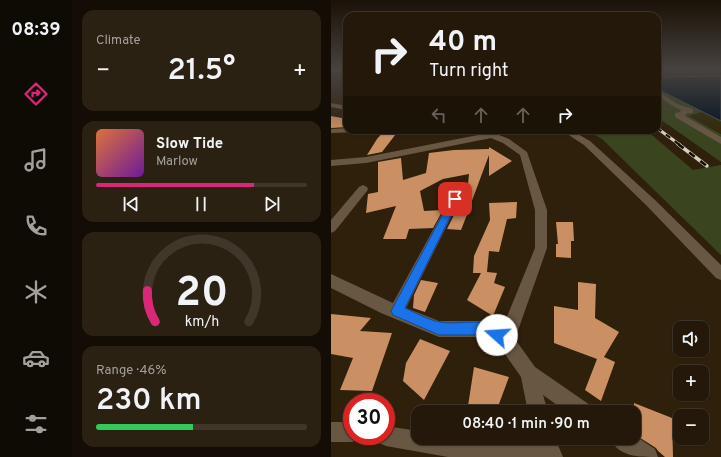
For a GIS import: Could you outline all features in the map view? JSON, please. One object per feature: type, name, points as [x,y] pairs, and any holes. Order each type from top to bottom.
[{"type":"street","points":[[661,98],[721,141]]},
{"type":"street","points":[[331,105],[343,107]]},
{"type":"street","points":[[331,131],[343,131]]},
{"type":"street","points":[[487,134],[506,141],[524,154],[532,175],[541,210],[541,248],[506,341]]},
{"type":"street","points":[[572,134],[587,143],[651,203],[721,274]]},
{"type":"street","points":[[331,163],[366,160],[491,135]]},
{"type":"street","points":[[331,228],[363,189]]},
{"type":"street","points":[[397,311],[455,199]]},
{"type":"street","points":[[331,281],[386,308],[397,311],[439,329],[488,329],[506,341],[529,373],[573,405]]},
{"type":"street","points":[[529,373],[536,405]]},
{"type":"street","points":[[331,432],[343,432]]},
{"type":"street","points":[[395,438],[487,453],[548,447]]},
{"type":"street","points":[[630,445],[647,457]]},
{"type":"green space","points":[[661,91],[703,112],[689,116],[721,134],[721,140],[675,115],[721,143],[721,162],[661,120]]},
{"type":"green space","points":[[593,134],[651,134],[693,170],[721,165],[721,255],[602,139]]},
{"type":"sand","points":[[703,112],[721,121],[721,134],[689,116]]},
{"type":"water","points":[[661,90],[721,90],[721,121],[661,91]]},
{"type":"building","points":[[331,116],[343,118],[343,127],[331,128]]},
{"type":"building","points":[[381,134],[396,134],[382,152],[367,155]]},
{"type":"building","points":[[489,147],[512,161],[489,176],[489,155],[470,206],[466,205],[469,174],[443,179],[420,191],[424,211],[443,210],[433,228],[409,229],[406,239],[383,239],[396,206],[366,213],[368,194],[378,192],[378,162],[401,158],[403,180],[426,173],[429,153],[454,150],[489,149]]},
{"type":"building","points":[[517,202],[516,218],[507,219],[499,252],[489,251],[487,272],[497,273],[494,283],[505,287],[493,316],[467,300],[481,273],[473,273],[474,256],[490,220],[489,203]]},
{"type":"building","points":[[458,207],[470,207],[461,230],[447,229]]},
{"type":"building","points":[[556,222],[573,222],[574,241],[571,241],[571,258],[556,257],[556,244],[558,244]]},
{"type":"building","points":[[421,280],[438,283],[425,312],[413,308],[414,295]]},
{"type":"building","points":[[578,282],[596,284],[595,318],[619,332],[604,357],[615,362],[601,401],[585,390],[597,359],[554,343],[554,306],[578,310]]},
{"type":"building","points":[[331,314],[371,318],[360,331],[392,333],[372,391],[340,390],[353,358],[331,354]]},
{"type":"building","points":[[420,339],[450,351],[424,400],[403,381],[406,363]]},
{"type":"building","points":[[474,367],[509,377],[499,405],[468,405]]},
{"type":"building","points":[[641,406],[672,418],[673,457],[665,457],[656,448],[641,438]]},
{"type":"railway","points":[[661,131],[680,145]]},
{"type":"railway","points":[[678,144],[707,166]]},
{"type":"route","points":[[455,199],[397,311],[439,329],[488,329],[497,335]]}]
